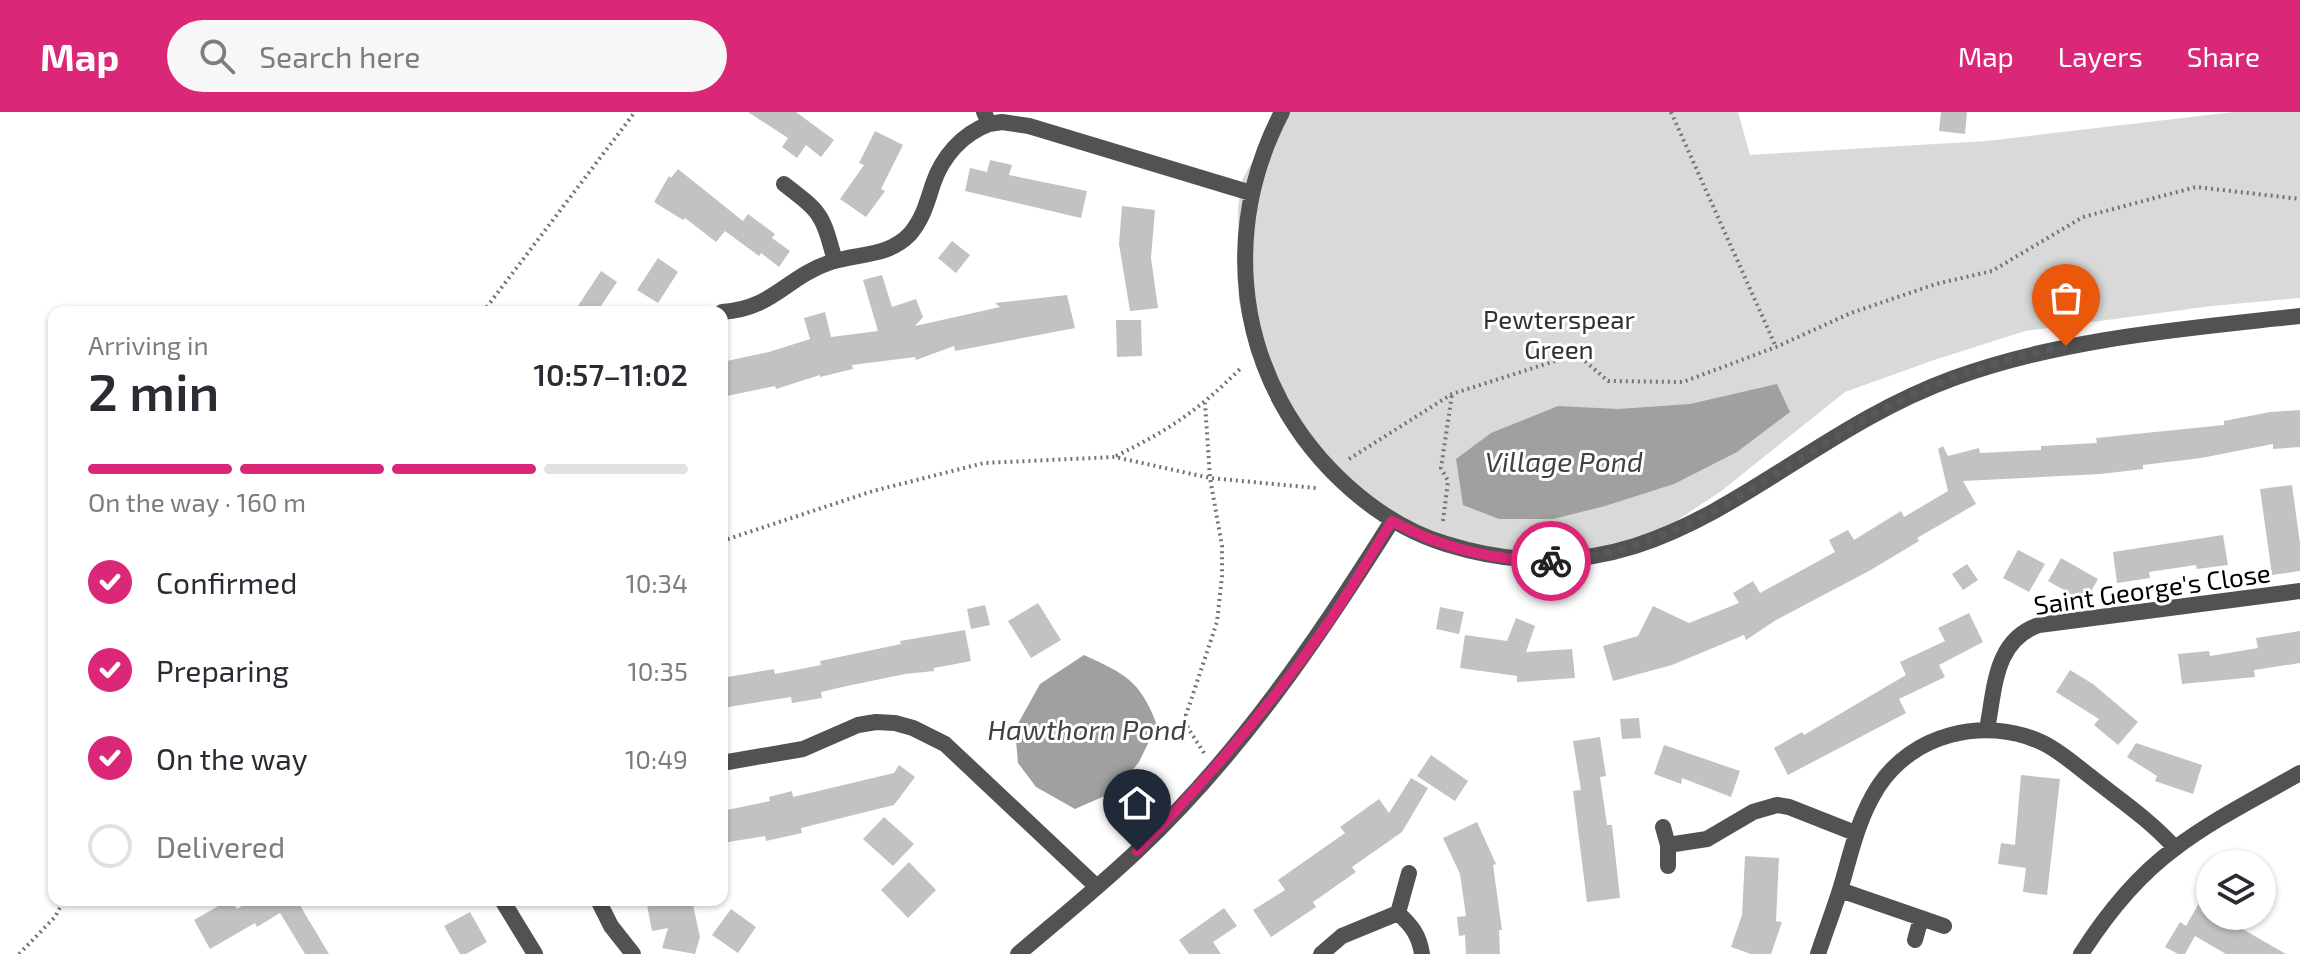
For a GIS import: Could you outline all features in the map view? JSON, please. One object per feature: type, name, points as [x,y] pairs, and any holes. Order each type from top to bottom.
[{"type":"street","points":[[1282,112],[1266,147],[1251,193],[1244,239],[1245,293],[1265,370],[1288,415],[1316,453],[1361,497],[1392,521],[1437,542],[1487,556],[1515,560],[1580,559],[1652,541],[1723,508],[1859,423],[1910,396],[1953,378],[2040,351],[2103,339],[2300,316]]},
{"type":"street","points":[[728,311],[761,305],[796,278],[835,261],[876,254],[899,243],[910,234],[924,213],[932,185],[945,158],[987,118],[1029,126],[1251,193]]},
{"type":"street","points":[[784,184],[819,213],[825,223],[835,261]]},
{"type":"street","points":[[1018,954],[1137,851],[1214,770],[1278,692],[1331,618],[1392,521]]},
{"type":"street","name":"Saint George's Close","points":[[1987,729],[2003,656],[2026,629],[2300,591]]},
{"type":"street","points":[[728,762],[803,749],[858,725],[895,723],[913,728],[945,744],[1097,887]]},
{"type":"street","points":[[1818,954],[1862,815],[1880,784],[1902,760],[1941,738],[1987,729],[2031,738],[2057,751],[2156,827],[2175,848]]},
{"type":"street","points":[[2081,954],[2122,898],[2175,848],[2300,773]]},
{"type":"street","points":[[1668,845],[1707,839],[1753,812],[1777,805],[1855,833]]},
{"type":"street","points":[[1663,827],[1668,845],[1668,866]]},
{"type":"street","points":[[1398,913],[1409,873]]},
{"type":"street","points":[[1840,890],[1944,926]]},
{"type":"street","points":[[506,906],[535,954]]},
{"type":"street","points":[[601,906],[611,926],[633,954]]},
{"type":"street","points":[[1321,954],[1342,936],[1398,913]]},
{"type":"street","points":[[1398,913],[1413,927],[1422,954]]},
{"type":"street","points":[[1915,940],[1921,918]]},
{"type":"path","points":[[488,306],[635,112]]},
{"type":"path","points":[[1671,112],[1776,347]]},
{"type":"path","points":[[1347,460],[1452,394],[1577,354],[1608,381],[1683,382],[1776,347],[1851,313],[1936,284],[1992,271],[2083,217],[2196,187],[2300,199]]},
{"type":"path","points":[[1115,457],[1162,434],[1205,403],[1241,368]]},
{"type":"path","points":[[1443,523],[1448,481],[1441,468],[1452,394]]},
{"type":"path","points":[[1205,403],[1210,478],[1222,546],[1221,591],[1213,635],[1186,715],[1188,728],[1214,770]]},
{"type":"path","points":[[728,539],[873,491],[984,463],[1115,457],[1210,478],[1316,488]]},
{"type":"path","points":[[19,954],[55,917],[61,906]]},
{"type":"green space","name":"Pewterspear Green","points":[[1281,112],[1738,112],[1750,155],[1986,141],[2234,112],[2300,112],[2300,298],[2212,306],[2025,331],[1845,392],[1720,492],[1650,538],[1569,556],[1464,548],[1415,532],[1324,468],[1251,353],[1239,302],[1238,207],[1243,178]]},
{"type":"water","name":"Village Pond","points":[[1777,384],[1790,412],[1737,452],[1674,484],[1553,519],[1499,519],[1463,505],[1456,459],[1491,433],[1558,406],[1618,409],[1690,404]]},
{"type":"water","name":"Hawthorn Pond","points":[[1084,655],[1130,680],[1144,698],[1157,725],[1139,762],[1116,791],[1075,809],[1036,787],[1018,763],[1015,729],[1040,684]]},
{"type":"building","points":[[748,112],[796,112],[834,140],[821,157],[806,145],[797,158],[782,147],[788,138]]},
{"type":"building","points":[[1941,112],[1967,112],[1965,134],[1939,131]]},
{"type":"building","points":[[875,131],[903,145],[881,189],[885,191],[866,217],[840,199],[864,165],[859,163]]},
{"type":"building","points":[[990,160],[1012,165],[1009,175],[1087,191],[1081,218],[965,191],[970,168],[987,172]]},
{"type":"building","points":[[678,169],[743,221],[748,214],[775,234],[772,238],[790,251],[779,267],[725,231],[716,242],[685,218],[683,220],[654,202],[669,176],[671,178]]},
{"type":"building","points":[[1122,206],[1155,210],[1151,258],[1158,308],[1130,311],[1119,244]]},
{"type":"building","points":[[952,241],[970,255],[956,273],[938,258]]},
{"type":"building","points":[[658,258],[678,272],[658,303],[637,290]]},
{"type":"building","points":[[601,271],[617,282],[601,306],[578,306]]},
{"type":"building","points":[[882,275],[892,307],[916,299],[923,317],[915,326],[1000,307],[995,303],[1067,295],[1075,328],[955,351],[954,346],[916,360],[915,357],[852,365],[853,369],[820,375],[776,389],[775,386],[728,396],[728,361],[810,339],[804,318],[825,312],[831,337],[878,331],[863,280]]},
{"type":"building","points":[[1116,320],[1141,320],[1142,356],[1117,357]]},
{"type":"building","points":[[2300,410],[2300,447],[2273,449],[2273,444],[2101,474],[1963,481],[1976,504],[1917,538],[1919,541],[1869,571],[1776,620],[1746,640],[1744,635],[1672,665],[1613,681],[1603,646],[1638,636],[1653,606],[1689,623],[1739,603],[1733,593],[1753,581],[1760,593],[1835,552],[1829,540],[1848,530],[1854,540],[1901,511],[1904,517],[1948,491],[1938,449],[1943,446],[1948,456],[1979,448],[1980,453],[2041,450],[2041,446],[2097,443],[2096,438],[2224,425],[2224,421]]},
{"type":"building","points":[[2292,485],[2300,543],[2300,571],[2272,575],[2260,489]]},
{"type":"building","points":[[2223,535],[2228,565],[2197,569],[2196,565],[2149,572],[2150,578],[2117,583],[2113,552]]},
{"type":"building","points":[[2018,550],[2045,564],[2029,592],[2003,578]]},
{"type":"building","points":[[2061,558],[2098,579],[2085,602],[2048,581]]},
{"type":"building","points":[[1967,564],[1978,580],[1963,590],[1952,574]]},
{"type":"building","points":[[1038,603],[1061,640],[1031,658],[1008,621]]},
{"type":"building","points":[[985,605],[990,625],[971,629],[967,609]]},
{"type":"building","points":[[1440,607],[1464,612],[1459,634],[1436,629]]},
{"type":"building","points":[[1969,613],[1983,642],[1939,665],[1945,677],[1899,699],[1906,713],[1788,775],[1774,748],[1802,732],[1804,735],[1906,675],[1900,662],[1945,641],[1938,628]]},
{"type":"building","points":[[1516,618],[1535,626],[1526,652],[1572,649],[1575,678],[1517,682],[1517,676],[1460,668],[1465,635],[1507,641]]},
{"type":"building","points":[[965,630],[971,661],[821,692],[822,698],[792,703],[791,697],[728,707],[728,677],[774,669],[775,674],[821,665],[820,661],[901,644],[900,641]]},
{"type":"building","points":[[2300,631],[2300,663],[2254,670],[2255,677],[2182,684],[2178,654],[2209,651],[2210,656],[2258,648],[2256,638]]},
{"type":"building","points":[[2070,670],[2093,684],[2138,722],[2118,745],[2094,725],[2099,719],[2056,692]]},
{"type":"building","points":[[1639,718],[1641,738],[1622,739],[1620,719]]},
{"type":"building","points":[[1600,737],[1606,776],[1600,777],[1607,825],[1612,825],[1620,898],[1587,902],[1573,791],[1581,790],[1573,741]]},
{"type":"building","points":[[2136,743],[2202,765],[2193,794],[2155,781],[2157,776],[2127,757]]},
{"type":"building","points":[[1664,745],[1740,771],[1731,797],[1682,778],[1681,784],[1654,774]]},
{"type":"building","points":[[1431,755],[1468,781],[1455,801],[1417,776]]},
{"type":"building","points":[[899,765],[915,777],[894,805],[801,828],[802,833],[766,841],[765,836],[728,842],[728,810],[770,801],[769,797],[792,791],[793,797],[894,773]]},
{"type":"building","points":[[2021,775],[2060,779],[2047,895],[2023,892],[2026,868],[1998,864],[2001,843],[2015,845]]},
{"type":"building","points":[[1411,778],[1428,788],[1402,832],[1352,867],[1356,872],[1313,902],[1316,907],[1271,937],[1253,910],[1285,890],[1278,880],[1345,833],[1340,827],[1379,799],[1389,813]]},
{"type":"building","points":[[884,817],[914,844],[893,866],[863,839]]},
{"type":"building","points":[[1477,822],[1496,864],[1493,865],[1502,930],[1499,930],[1500,954],[1466,954],[1465,935],[1459,936],[1457,917],[1466,916],[1460,874],[1443,838]]},
{"type":"building","points":[[1745,856],[1779,858],[1776,921],[1782,922],[1771,954],[1751,954],[1731,947],[1742,915]]},
{"type":"building","points":[[909,862],[936,890],[908,918],[881,890]]},
{"type":"building","points":[[218,906],[235,906],[237,909],[242,906],[300,906],[329,954],[305,954],[280,913],[257,927],[255,923],[210,949],[194,920]]},
{"type":"building","points":[[647,906],[693,906],[700,937],[695,954],[662,948],[668,928],[652,931]]},
{"type":"building","points":[[1224,908],[1237,926],[1213,942],[1221,954],[1189,954],[1179,940]]},
{"type":"building","points":[[2196,908],[2196,930],[2244,930],[2286,954],[2226,954],[2195,936],[2185,954],[2165,947],[2180,922],[2186,926]]},
{"type":"building","points":[[731,909],[756,927],[738,953],[712,935]]},
{"type":"building","points":[[470,912],[487,942],[466,954],[460,954],[444,926]]},
{"type":"way so far","points":[[1551,561],[1616,552],[1652,541],[1723,508],[1859,423],[1910,396],[1953,378],[2066,346]]},
{"type":"route","points":[[1137,851],[1214,770],[1278,692],[1331,618],[1392,521],[1437,542],[1463,550],[1515,560],[1551,561]]}]
